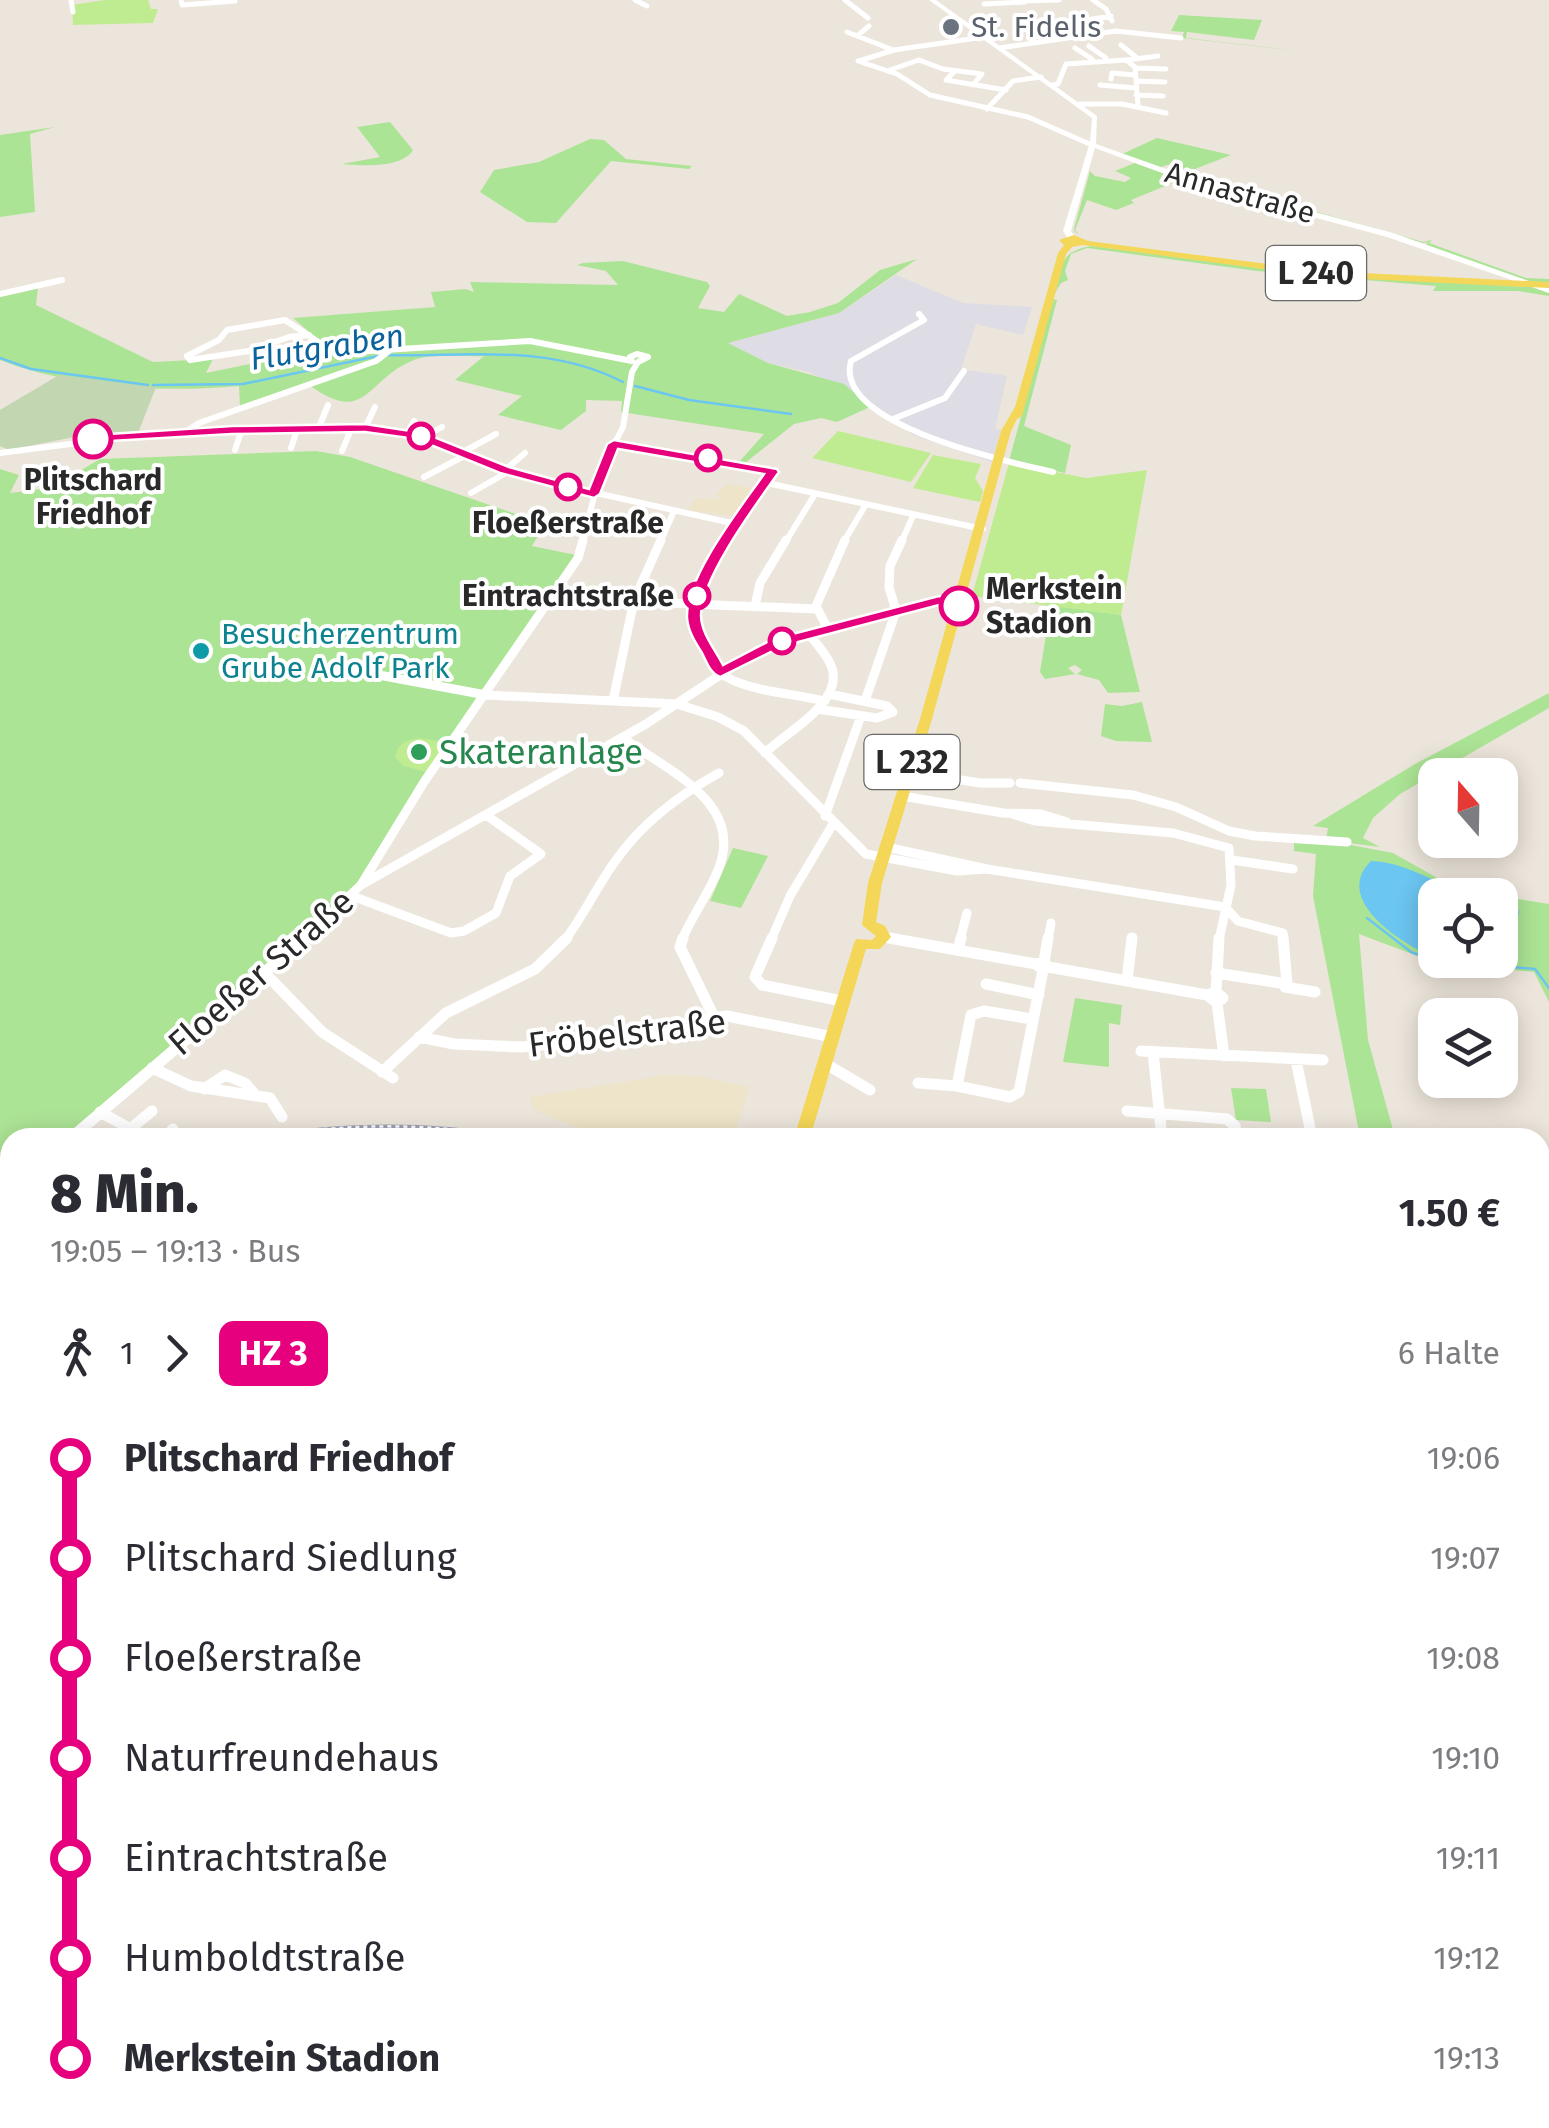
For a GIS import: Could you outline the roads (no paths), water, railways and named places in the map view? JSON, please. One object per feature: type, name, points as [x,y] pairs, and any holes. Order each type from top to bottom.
[{"type":"main road","points":[[932,0],[1080,104],[1097,121],[1092,145]]},
{"type":"main road","name":"Annastraße","points":[[1092,145],[1200,184],[1390,235],[1549,288]]},
{"type":"main road","name":"L 232","points":[[805,1128],[861,942],[856,932],[869,925],[884,853],[1055,277],[1070,241],[1067,231],[1092,145]]},
{"type":"main road","name":"L 240","points":[[1070,241],[1322,274],[1549,288]]},
{"type":"main road","points":[[861,942],[875,944],[884,937],[880,929],[869,925]]},
{"type":"street","points":[[72,0],[73,12]]},
{"type":"street","points":[[182,0],[182,5],[236,2]]},
{"type":"street","points":[[634,0],[648,6]]},
{"type":"street","points":[[845,0],[868,18]]},
{"type":"street","points":[[976,0],[993,12]]},
{"type":"street","points":[[984,4],[1059,0]]},
{"type":"street","points":[[1093,0],[1110,16],[1116,31]]},
{"type":"street","points":[[196,4],[198,12]]},
{"type":"street","points":[[1038,35],[1032,30],[1110,16]]},
{"type":"street","points":[[1054,17],[1064,24]]},
{"type":"street","points":[[857,36],[870,26]]},
{"type":"street","points":[[1000,48],[1116,31],[1181,38]]},
{"type":"street","points":[[847,32],[894,50]]},
{"type":"street","points":[[984,37],[894,50],[858,61],[887,70],[930,95],[1028,117],[1092,145]]},
{"type":"street","points":[[1121,45],[1137,58]]},
{"type":"street","points":[[1089,46],[1107,58]]},
{"type":"street","points":[[1076,48],[1092,59]]},
{"type":"street","points":[[1066,64],[1157,56],[1148,51]]},
{"type":"street","points":[[1064,54],[1062,62],[1066,64]]},
{"type":"street","points":[[887,70],[919,60],[982,74],[973,85]]},
{"type":"street","points":[[1126,60],[1136,81],[1138,106]]},
{"type":"street","points":[[1052,85],[1058,84],[1066,64]]},
{"type":"street","points":[[1123,87],[1166,69]]},
{"type":"street","points":[[955,71],[946,80],[1006,90]]},
{"type":"street","points":[[1110,79],[1112,74],[1136,81],[1163,96]]},
{"type":"street","points":[[987,109],[1013,81],[1041,77]]},
{"type":"street","points":[[1136,81],[1164,82]]},
{"type":"street","points":[[1080,104],[1138,106],[1166,112]]},
{"type":"street","points":[[0,294],[62,280]]},
{"type":"street","points":[[35,302],[39,288]]},
{"type":"street","points":[[309,336],[212,358],[186,358],[219,340],[227,330],[285,320],[337,353],[386,354]]},
{"type":"street","points":[[913,326],[862,352],[847,370],[848,381],[858,393],[893,419],[931,439],[1052,472]]},
{"type":"street","name":"Floeßer Straße","points":[[82,1128],[352,896],[578,558],[594,494],[623,427],[635,361],[530,340],[386,354]]},
{"type":"street","points":[[184,433],[199,423],[386,354]]},
{"type":"street","points":[[893,419],[946,400],[956,393],[964,372]]},
{"type":"street","points":[[319,427],[328,405]]},
{"type":"street","points":[[365,428],[375,407]]},
{"type":"street","points":[[407,434],[414,428],[414,421]]},
{"type":"street","points":[[0,453],[98,438],[298,427],[365,428],[424,437],[507,471],[594,494],[736,524]]},
{"type":"street","points":[[291,448],[298,427]]},
{"type":"street","points":[[342,450],[352,427]]},
{"type":"street","points":[[424,437],[442,428]]},
{"type":"street","points":[[235,450],[242,430]]},
{"type":"street","points":[[424,478],[496,434]]},
{"type":"street","points":[[614,444],[772,472],[709,569],[696,604],[696,630],[720,672],[760,689],[866,701],[887,706],[892,712],[885,717],[817,709]]},
{"type":"street","points":[[471,493],[507,471],[525,452]]},
{"type":"street","points":[[767,482],[981,529]]},
{"type":"street","points":[[755,606],[760,583],[815,494]]},
{"type":"street","points":[[817,610],[839,550],[865,506]]},
{"type":"street","points":[[613,701],[634,600],[674,511]]},
{"type":"street","points":[[866,701],[896,612],[888,577],[913,516]]},
{"type":"street","points":[[558,591],[634,600],[817,610]]},
{"type":"street","points":[[360,885],[623,738],[758,650],[961,597]]},
{"type":"street","points":[[817,610],[828,629]]},
{"type":"street","points":[[766,754],[778,738],[827,698],[834,674],[809,634]]},
{"type":"street","points":[[340,668],[486,694],[677,704],[733,723],[866,854],[884,853],[957,871],[986,868],[1225,907],[1238,921],[1283,934],[1288,966],[1285,986]]},
{"type":"street","points":[[842,1001],[762,986],[755,977],[829,820],[861,716]]},
{"type":"street","points":[[623,738],[695,786],[713,804],[727,842],[722,864],[680,946],[714,1017]]},
{"type":"street","points":[[909,772],[980,783],[1133,795],[1229,831],[1347,842]]},
{"type":"street","points":[[263,971],[301,1017],[348,1053],[388,1075],[419,1037],[452,1008],[524,976],[544,962],[584,918],[615,862],[636,834],[695,786],[720,773]]},
{"type":"street","points":[[902,796],[1044,823],[1067,822],[1179,837],[1229,848],[1232,860],[1214,997],[1224,1056]]},
{"type":"street","points":[[352,896],[451,933],[464,931],[496,913],[510,876],[540,854],[486,816]]},
{"type":"street","points":[[1179,837],[1196,817]]},
{"type":"street","points":[[1232,860],[1293,869]]},
{"type":"street","points":[[958,950],[968,913]]},
{"type":"street","points":[[918,1083],[1015,1096],[1019,1092],[1051,923]]},
{"type":"street","points":[[884,937],[1214,997]]},
{"type":"street","points":[[1126,980],[1132,938]]},
{"type":"street","points":[[1216,972],[1315,992]]},
{"type":"street","points":[[986,984],[1039,995]]},
{"type":"street","points":[[957,1086],[971,1015],[984,1011],[1032,1019]]},
{"type":"street","name":"Fröbelstraße","points":[[419,1037],[454,1044],[521,1047],[596,1040],[714,1017],[749,1019],[833,1037]]},
{"type":"street","points":[[1161,1128],[1147,1051],[1323,1060]]},
{"type":"street","points":[[1296,1060],[1310,1128]]},
{"type":"street","points":[[826,1064],[870,1090]]},
{"type":"street","points":[[152,1068],[204,1090],[275,1101],[282,1117]]},
{"type":"street","points":[[204,1090],[224,1075],[245,1083],[256,1096]]},
{"type":"street","points":[[131,1128],[152,1111]]},
{"type":"street","points":[[100,1112],[128,1128]]},
{"type":"street","points":[[1127,1112],[1227,1119],[1235,1128]]},
{"type":"water","points":[[1371,861],[1399,866],[1428,878],[1418,878],[1418,949],[1391,932],[1365,905],[1360,891],[1361,876]]},
{"type":"waterway","name":"Flutgraben","points":[[386,355],[536,357],[594,370],[623,382]]},
{"type":"waterway","name":"Flutgraben","points":[[153,385],[243,384],[378,356]]},
{"type":"waterway","name":"Flutgraben","points":[[0,358],[31,369],[148,385]]},
{"type":"waterway","name":"Flutgraben","points":[[635,386],[689,400],[791,414]]},
{"type":"waterway","points":[[1367,918],[1411,952],[1433,960],[1535,969],[1549,988]]},
{"type":"railway","points":[[341,1128],[430,1128]]},
{"type":"place","name":"St. Fidelis","points":[[951,27]]},
{"type":"place","name":"Plitschard Friedhof","points":[[93,439]]},
{"type":"place","name":"Floeßerstraße","points":[[568,487]]},
{"type":"place","name":"Eintrachtstraße","points":[[697,596]]},
{"type":"place","name":"Merkstein Stadion","points":[[959,606]]},
{"type":"place","name":"Besucherzentrum Grube Adolf Park","points":[[201,651]]},
{"type":"place","name":"Skateranlage","points":[[419,752]]}]
